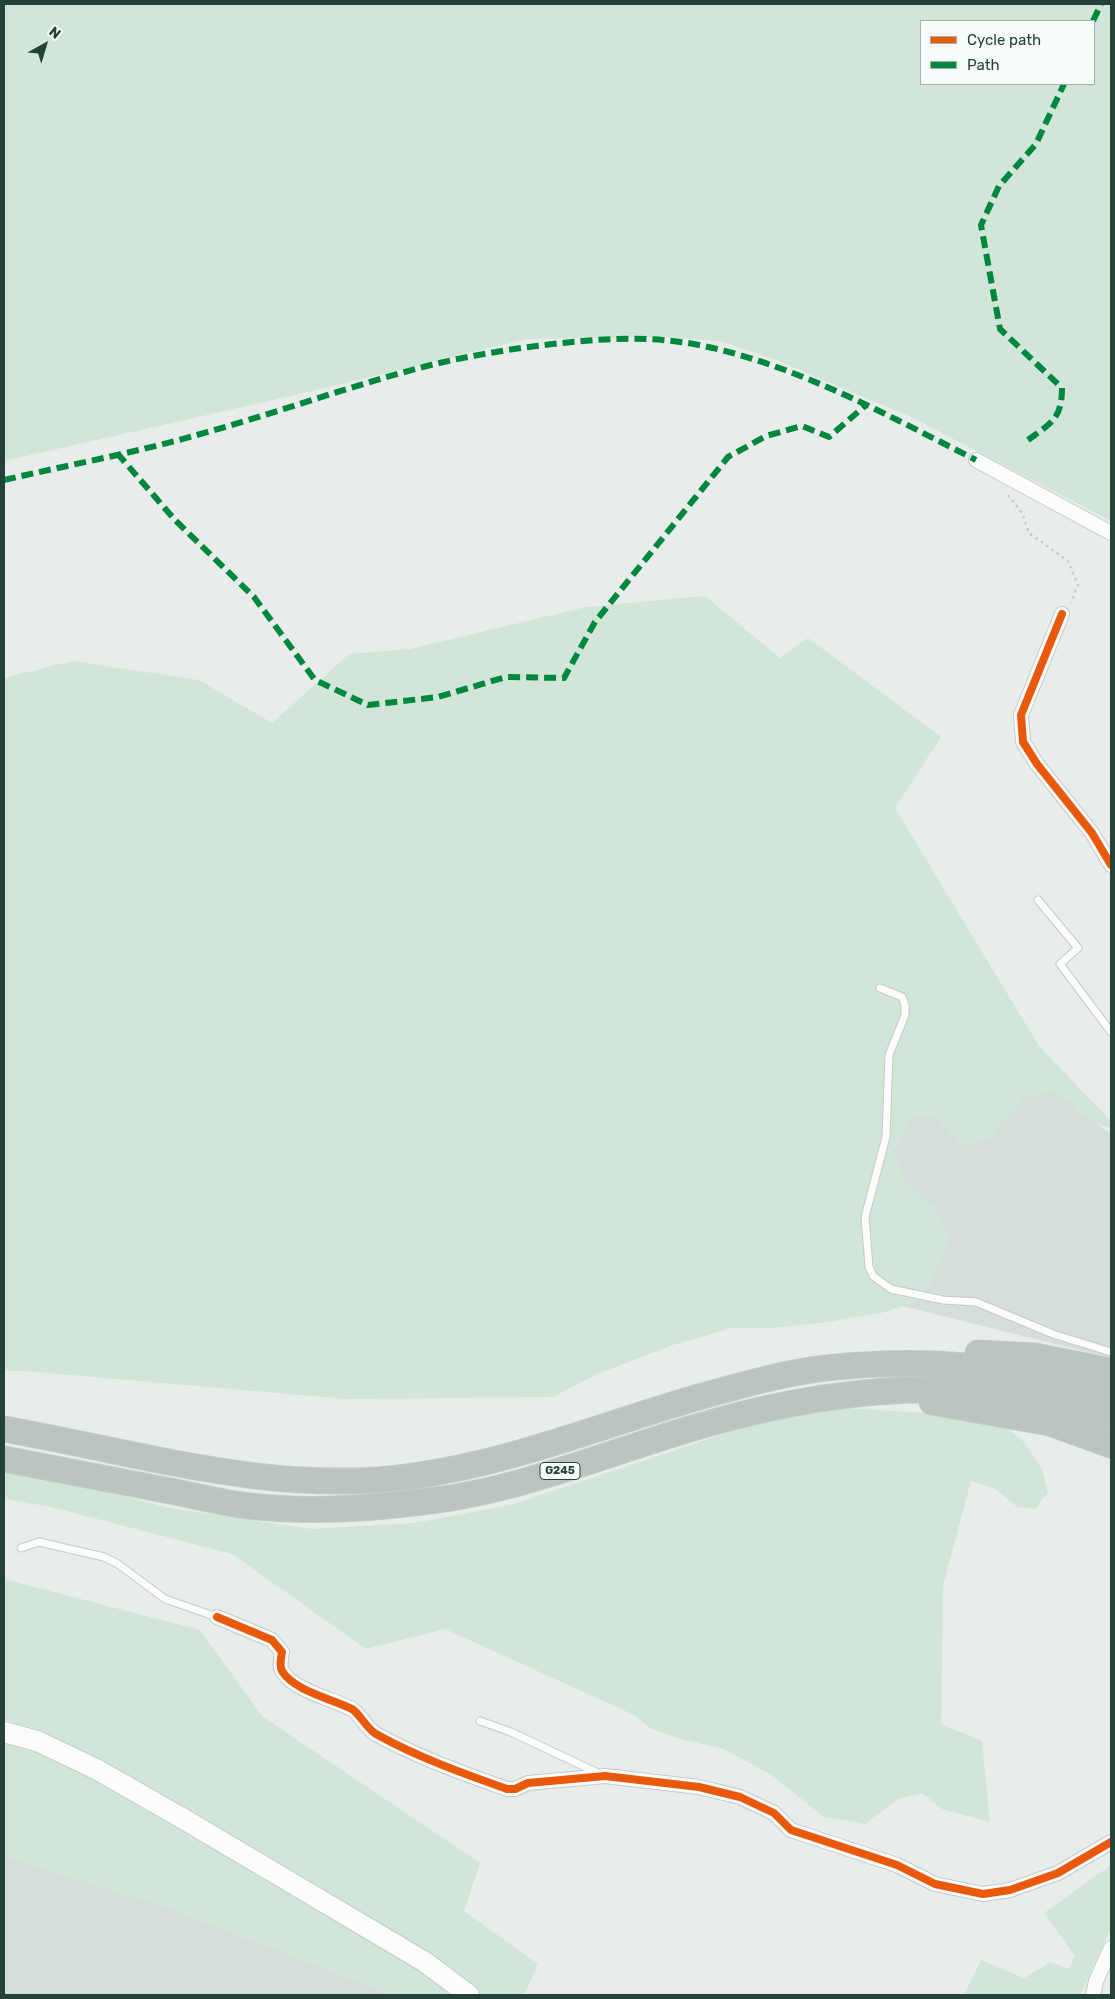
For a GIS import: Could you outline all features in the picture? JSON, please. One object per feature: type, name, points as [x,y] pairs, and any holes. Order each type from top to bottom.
[{"type":"highway","points":[[836,1367],[872,1357],[916,1352],[954,1352],[1035,1356],[1111,1371]]},
{"type":"highway","name":"G245","points":[[4,1429],[198,1469],[268,1479],[359,1481],[414,1476],[524,1452],[693,1399],[794,1373],[836,1367],[922,1364],[967,1366],[1058,1381],[1111,1396]]},
{"type":"highway","name":"G245","points":[[4,1459],[248,1506],[315,1510],[374,1508],[489,1491],[538,1478],[703,1425],[786,1405],[837,1396],[912,1389],[970,1389],[1009,1393],[1051,1401],[1111,1418]]},
{"type":"highway","points":[[837,1396],[925,1401],[971,1408],[1050,1423],[1111,1445]]},
{"type":"main road","points":[[4,1732],[37,1741],[87,1765],[187,1820],[425,1962],[469,1995]]},
{"type":"street","points":[[976,460],[1111,533]]},
{"type":"street","points":[[1062,614],[1021,715],[1023,742],[1037,764],[1092,833],[1111,865]]},
{"type":"street","points":[[217,1617],[272,1640],[282,1652],[281,1666],[283,1672],[310,1692],[355,1710],[361,1721],[373,1733],[425,1759],[507,1790],[515,1789],[528,1783],[605,1776],[699,1786],[740,1797],[774,1813],[791,1830],[896,1865],[934,1884],[983,1894],[1010,1890],[1058,1873],[1111,1842]]},
{"type":"street","points":[[1094,1995],[1096,1981],[1111,1948]]},
{"type":"lane","points":[[1038,900],[1078,948],[1060,964],[1111,1032]]},
{"type":"lane","points":[[880,988],[902,997],[906,1005],[905,1015],[889,1055],[886,1137],[865,1217],[869,1267],[873,1276],[891,1289],[943,1300],[976,1302],[1052,1334],[1111,1352]]},
{"type":"lane","points":[[21,1548],[39,1542],[104,1557],[118,1564],[165,1599],[217,1617]]},
{"type":"lane","points":[[480,1721],[511,1732],[605,1776]]},
{"type":"path","points":[[1010,478],[1005,491],[1022,513],[1029,533],[1068,561],[1078,584],[1072,601],[1062,614]]},
{"type":"shaded area","points":[[784,914],[1052,1074],[1075,1108],[1111,1134],[1111,1358],[883,1301]]},
{"type":"shaded area","points":[[4,1855],[175,1910],[394,1995],[4,1995]]},
{"type":"green space","points":[[4,4],[1111,4],[1111,521],[911,417],[773,359],[723,342],[659,337],[527,339],[291,396],[4,461]]},
{"type":"green space","points":[[705,596],[780,658],[808,638],[941,737],[895,808],[1039,1046],[1111,1121],[1111,1128],[1094,1123],[1055,1091],[1023,1098],[991,1137],[964,1147],[935,1117],[910,1116],[896,1150],[903,1182],[934,1207],[949,1238],[929,1286],[916,1302],[881,1313],[821,1323],[772,1328],[732,1328],[673,1345],[597,1374],[553,1397],[346,1399],[24,1371],[4,1371],[4,678],[72,661],[199,680],[272,723],[349,654],[410,649],[586,607]]},
{"type":"green space","points":[[848,1408],[941,1414],[1003,1424],[1024,1442],[1042,1469],[1048,1493],[1035,1509],[1017,1507],[994,1488],[971,1481],[943,1586],[941,1724],[982,1741],[990,1822],[942,1809],[922,1793],[898,1799],[865,1824],[824,1817],[773,1776],[724,1749],[680,1739],[650,1728],[634,1715],[445,1629],[366,1649],[232,1554],[51,1507],[6,1499],[4,1506],[4,1468],[42,1475],[170,1508],[312,1529],[414,1523],[511,1505],[771,1418]]},
{"type":"green space","points":[[4,1579],[200,1630],[262,1716],[480,1863],[464,1911],[538,1964],[524,1995],[394,1995],[175,1910],[4,1855]]},
{"type":"green space","points":[[1111,1865],[1111,1928],[1080,1995],[964,1995],[981,1960],[1024,1978],[1050,1962],[1069,1969],[1075,1956],[1044,1913]]},
{"type":"marked path","points":[[1093,20],[1101,4]]},
{"type":"marked path","points":[[1028,440],[1054,419],[1060,407],[1062,388],[1000,329],[981,225],[999,186],[1036,144],[1064,85]]},
{"type":"marked path","points":[[4,480],[125,453],[226,427],[369,382],[444,362],[528,347],[613,339],[648,339],[682,342],[735,354],[771,365],[841,393],[976,460]]},
{"type":"marked path","points":[[117,453],[175,520],[254,597],[315,680],[368,705],[438,697],[506,677],[564,678],[595,622],[728,457],[766,436],[802,426],[829,437],[866,405]]},
{"type":"cycle path","points":[[1062,614],[1021,715],[1023,742],[1037,764],[1092,833],[1111,865]]},
{"type":"cycle path","points":[[217,1617],[272,1640],[282,1652],[281,1669],[288,1678],[314,1694],[352,1709],[376,1734],[457,1771],[507,1789],[515,1789],[528,1783],[605,1776],[699,1787],[740,1797],[774,1813],[791,1830],[897,1865],[935,1884],[983,1894],[1010,1890],[1058,1873],[1111,1842]]}]
